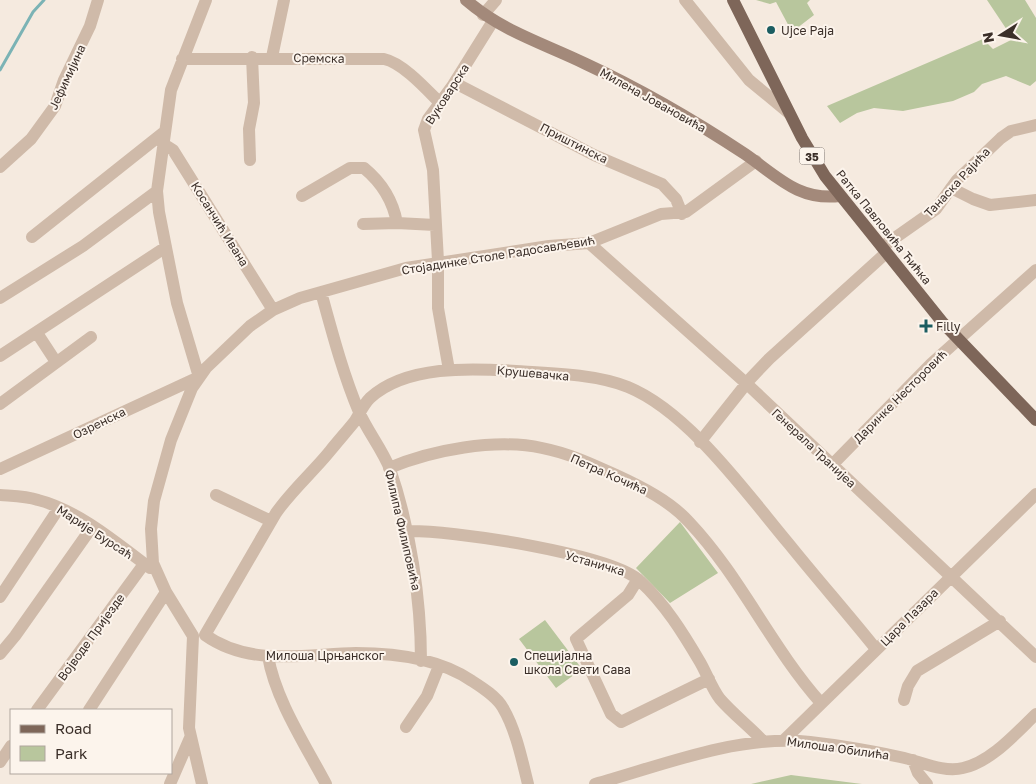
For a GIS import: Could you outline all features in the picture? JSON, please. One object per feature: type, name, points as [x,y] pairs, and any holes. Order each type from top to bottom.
[{"type":"main road","name":"Милена Јовановића","points":[[466,0],[488,18],[624,83],[694,121],[804,194],[820,197],[840,196]]},
{"type":"main road","name":"Ратка Павловића Ћићка","points":[[733,0],[813,158],[840,196],[957,339],[1036,420]]},
{"type":"street","name":"Јефимијина","points":[[0,167],[31,139],[55,106],[64,80],[90,26],[98,0]]},
{"type":"street","points":[[199,377],[180,315],[157,191],[171,90],[206,0]]},
{"type":"street","points":[[272,57],[284,0]]},
{"type":"street","name":"Вуковарска","points":[[449,370],[438,308],[438,261],[433,170],[424,130],[428,120],[455,84],[496,0]]},
{"type":"street","points":[[685,0],[749,80],[789,113]]},
{"type":"street","points":[[250,160],[249,129],[254,103],[252,57]]},
{"type":"street","name":"Сремска","points":[[182,58],[386,59],[414,79],[441,104]]},
{"type":"street","name":"Приштинска","points":[[455,84],[594,155],[662,184],[676,199],[682,214]]},
{"type":"street","name":"Танаска Рајића","points":[[700,442],[746,384],[781,347],[884,250],[930,213],[974,163],[1006,134],[1036,125]]},
{"type":"street","points":[[32,237],[163,138]]},
{"type":"street","name":"Косанчић Ивана","points":[[163,138],[173,150],[273,310]]},
{"type":"street","points":[[682,214],[756,161]]},
{"type":"street","points":[[302,196],[350,168],[364,168],[380,183],[395,212],[397,223]]},
{"type":"street","points":[[951,188],[965,196],[990,205],[1036,200]]},
{"type":"street","points":[[0,298],[83,246],[157,191]]},
{"type":"street","name":"Стојадинке Столе Радосављевић","points":[[199,636],[166,592],[156,573],[153,563],[151,538],[154,500],[171,440],[199,377],[241,334],[273,310],[321,292],[392,271],[438,261],[556,245],[588,243],[661,214],[682,214]]},
{"type":"street","points":[[363,224],[435,225]]},
{"type":"street","name":"Генерала Транијеа","points":[[588,243],[746,384],[1000,621],[1036,657]]},
{"type":"street","points":[[0,356],[166,247]]},
{"type":"street","name":"Даринке Несторовић","points":[[832,465],[957,339],[1036,270]]},
{"type":"street","name":"Филипа Филиповића","points":[[321,292],[359,412],[389,468],[418,594],[421,660]]},
{"type":"street","points":[[37,333],[56,362]]},
{"type":"street","points":[[0,404],[90,337]]},
{"type":"street","name":"Крушевачка","points":[[199,636],[287,497],[316,468],[369,399],[387,386],[409,378],[449,370],[472,369],[554,374],[622,385],[649,398],[676,417],[739,485],[876,649]]},
{"type":"street","name":"Озренска","points":[[0,469],[199,377]]},
{"type":"street","name":"Петра Кочића","points":[[389,468],[444,452],[491,445],[524,445],[580,459],[646,489],[678,512],[697,530],[741,589],[785,660],[820,703]]},
{"type":"street","name":"Цара Лазара","points":[[784,740],[1036,494]]},
{"type":"street","name":"Марије Бурсаћ","points":[[0,495],[37,499],[59,508],[92,527],[156,573]]},
{"type":"street","points":[[216,495],[271,521]]},
{"type":"street","points":[[0,596],[59,508]]},
{"type":"street","points":[[0,654],[15,636],[92,527]]},
{"type":"street","name":"Устаничка","points":[[405,531],[458,535],[549,550],[615,566],[638,579],[675,622],[719,698],[763,741]]},
{"type":"street","name":"Војводе Пријезде","points":[[38,709],[144,564]]},
{"type":"street","points":[[638,579],[628,595],[576,639],[611,714],[622,722],[709,679]]},
{"type":"street","points":[[91,709],[166,592]]},
{"type":"street","points":[[904,700],[908,686],[917,671],[1000,621]]},
{"type":"street","points":[[199,636],[191,649],[190,738],[202,784]]},
{"type":"street","name":"Милоша Црњанског","points":[[199,636],[225,646],[268,656],[364,654],[421,660],[467,678],[502,706],[510,724],[528,784]]},
{"type":"street","points":[[268,656],[270,668],[283,700],[326,784]]},
{"type":"street","points":[[406,727],[427,696],[439,666]]},
{"type":"street","name":"Милоша Обилића","points":[[595,784],[722,749],[763,741],[784,740],[833,745],[913,760],[946,769],[970,766],[999,747],[1036,714]]},
{"type":"street","points":[[170,784],[190,738]]},
{"type":"street","points":[[0,762],[10,747]]},
{"type":"street","points":[[913,760],[918,773],[927,784]]},
{"type":"green space","points":[[756,0],[810,0],[807,3],[814,15],[792,32],[776,2],[770,4]]},
{"type":"green space","points":[[987,0],[1025,0],[1036,18],[1036,81],[1030,86],[1006,76],[982,84],[974,92],[953,101],[903,111],[874,108],[857,113],[840,123],[827,106],[983,39],[993,49],[1013,39]]},
{"type":"green space","points":[[680,522],[718,573],[670,603],[636,568]]},
{"type":"green space","points":[[545,620],[582,669],[556,688],[519,639]]},
{"type":"green space","points":[[791,775],[862,784],[751,784]]},
{"type":"waterway","points":[[0,70],[33,12],[44,0]]},
{"type":"place","name":"Ujce Paja","points":[[771,30]]},
{"type":"place","name":"Filly","points":[[926,326]]},
{"type":"place","name":"Специјална школа Свети Сава","points":[[514,662]]}]
